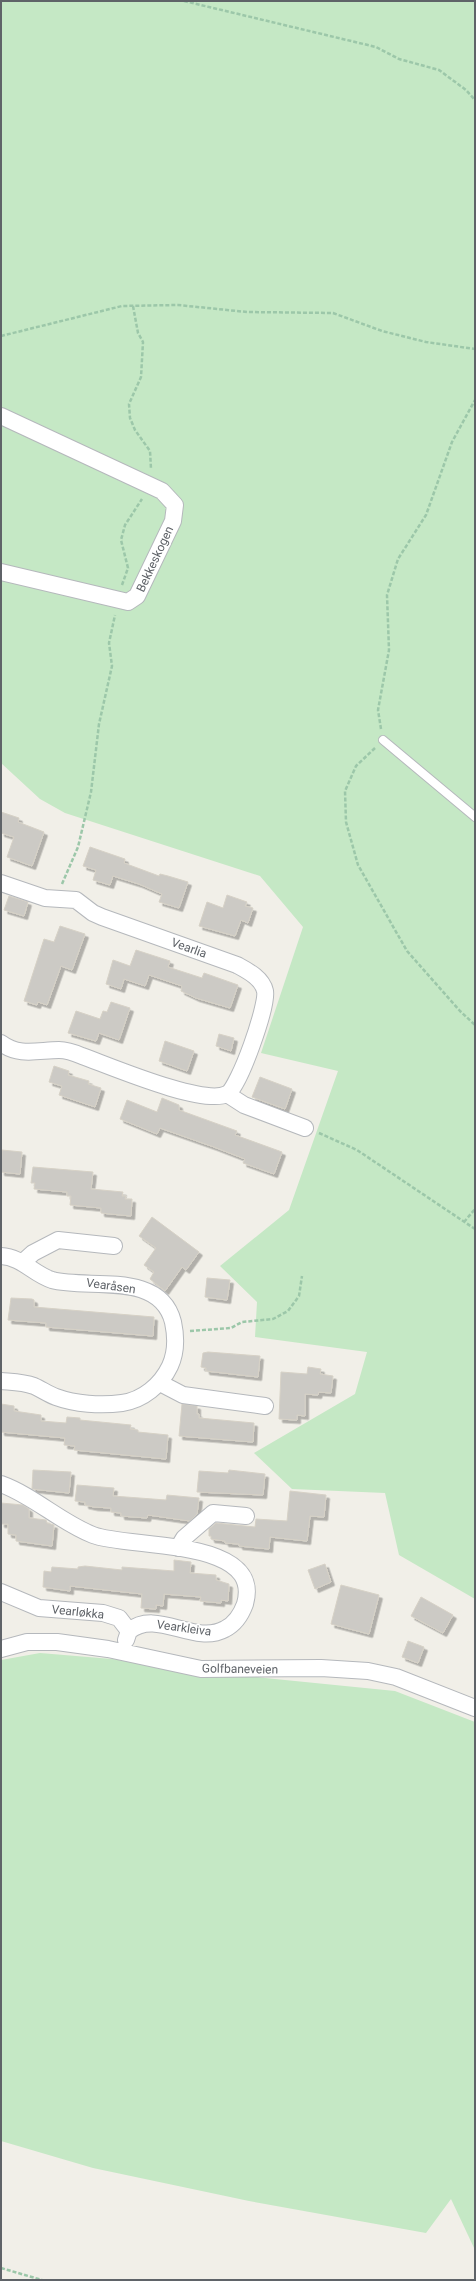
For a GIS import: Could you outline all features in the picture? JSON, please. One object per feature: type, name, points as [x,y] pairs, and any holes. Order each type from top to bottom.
[{"type":"street","name":"Bekkeskogen","points":[[1,416],[162,491],[174,505],[173,521],[138,596],[128,602],[1,572]]},
{"type":"street","name":"Vearlia","points":[[1,883],[45,898],[76,900],[98,915],[237,965],[257,978],[262,984],[265,992],[264,1004],[246,1061],[233,1088],[227,1094]]},
{"type":"street","points":[[1,1043],[17,1051],[69,1051],[197,1095],[206,1097],[227,1094],[244,1105],[306,1128]]},
{"type":"street","points":[[23,1262],[33,1253],[58,1240],[114,1246]]},
{"type":"street","name":"Vearåsen","points":[[1,1256],[23,1262],[52,1280],[128,1286],[144,1292],[166,1308],[171,1316],[176,1332],[171,1364],[160,1383],[154,1389],[128,1402],[94,1404],[67,1400],[25,1384],[1,1381]]},
{"type":"street","points":[[160,1383],[183,1395],[265,1406]]},
{"type":"street","name":"Vearkleiva","points":[[1,1484],[22,1493],[95,1536],[178,1548],[219,1558],[237,1568],[246,1584],[245,1601],[242,1613],[236,1621],[217,1632],[197,1632],[148,1623],[136,1625],[129,1631]]},
{"type":"street","points":[[178,1548],[184,1538],[213,1513],[246,1516]]},
{"type":"street","name":"Vearløkka","points":[[1,1592],[39,1608],[103,1613],[119,1618],[129,1631]]},
{"type":"street","points":[[125,1653],[126,1636],[129,1631]]},
{"type":"street","name":"Golfbaneveien","points":[[1,1649],[27,1642],[57,1642],[125,1653],[201,1669],[321,1668],[368,1671],[396,1676],[475,1708]]},
{"type":"lane","points":[[383,740],[475,817]]},
{"type":"path","points":[[184,1],[376,47],[399,59],[438,70],[466,90],[475,100]]},
{"type":"path","points":[[1,336],[122,306],[178,305],[247,312],[333,313],[382,331],[426,342],[475,349]]},
{"type":"path","points":[[475,400],[452,442],[426,515],[398,559],[388,595],[389,650],[378,710],[383,740],[356,766],[345,791],[346,822],[358,865],[407,951],[460,1012],[475,1025]]},
{"type":"path","points":[[306,1128],[357,1150],[475,1229]]},
{"type":"path","points":[[464,1222],[475,1208]]},
{"type":"path","points":[[176,1332],[231,1328],[242,1322],[272,1319],[288,1311],[299,1296],[302,1276]]},
{"type":"path","points":[[1,2268],[42,2280]]},
{"type":"green space","points":[[1,1],[475,1],[475,1599],[399,1555],[385,1493],[292,1489],[254,1453],[355,1394],[367,1352],[255,1337],[257,1302],[220,1266],[289,1210],[338,1071],[261,1053],[303,927],[260,876],[65,813],[40,799],[1,763]]},
{"type":"green space","points":[[40,1653],[124,1660],[265,1678],[395,1691],[475,1722],[475,2250],[451,2199],[426,2233],[249,2201],[93,2168],[1,2141],[1,1660]]},
{"type":"building","points":[[1,812],[19,818],[18,822],[44,832],[32,866],[7,857],[14,837],[1,833]]},
{"type":"building","points":[[90,847],[125,859],[124,863],[159,876],[160,874],[188,882],[179,908],[159,902],[162,894],[139,884],[113,876],[110,885],[93,880],[96,870],[83,866]]},
{"type":"building","points":[[227,895],[247,902],[245,906],[253,908],[248,923],[241,920],[235,936],[199,926],[207,902],[223,908]]},
{"type":"building","points":[[9,896],[28,902],[24,916],[4,910]]},
{"type":"building","points":[[60,926],[85,934],[72,970],[61,966],[47,1005],[38,1002],[37,1005],[24,1001],[44,939],[54,942]]},
{"type":"building","points":[[136,950],[170,961],[168,967],[202,978],[204,973],[238,985],[230,1008],[196,998],[181,991],[182,986],[149,975],[145,986],[124,979],[121,989],[106,984],[113,960],[130,966]]},
{"type":"building","points":[[111,1002],[130,1008],[119,1040],[99,1033],[96,1041],[68,1033],[76,1011],[100,1019],[103,1011],[107,1012]]},
{"type":"building","points":[[219,1034],[234,1038],[231,1051],[216,1046]]},
{"type":"building","points":[[165,1041],[194,1051],[187,1071],[159,1061]]},
{"type":"building","points":[[54,1066],[69,1071],[68,1075],[89,1081],[88,1084],[101,1088],[95,1107],[59,1095],[62,1086],[49,1082]]},
{"type":"building","points":[[260,1077],[292,1089],[285,1109],[252,1097]]},
{"type":"building","points":[[162,1098],[179,1105],[179,1110],[237,1131],[235,1135],[282,1152],[274,1174],[243,1163],[245,1159],[214,1147],[160,1128],[157,1134],[120,1119],[127,1100],[157,1112]]},
{"type":"building","points":[[2,1150],[22,1152],[20,1174],[1,1172]]},
{"type":"building","points":[[33,1167],[93,1172],[91,1189],[123,1192],[122,1196],[126,1196],[125,1199],[132,1199],[131,1216],[101,1213],[101,1208],[70,1205],[71,1196],[67,1196],[67,1192],[34,1189],[35,1183],[31,1183]]},
{"type":"building","points":[[152,1217],[199,1252],[186,1270],[182,1267],[165,1291],[150,1279],[154,1272],[144,1265],[156,1248],[139,1236]]},
{"type":"building","points":[[207,1278],[230,1280],[227,1300],[205,1297]]},
{"type":"building","points":[[11,1298],[32,1299],[34,1300],[34,1307],[154,1317],[153,1336],[46,1327],[46,1323],[8,1320]]},
{"type":"building","points":[[208,1352],[260,1356],[258,1377],[206,1371],[206,1368],[201,1367],[203,1353]]},
{"type":"building","points":[[308,1367],[321,1369],[320,1374],[333,1376],[331,1393],[319,1392],[318,1395],[305,1394],[305,1416],[297,1415],[297,1420],[279,1419],[281,1372],[307,1374]]},
{"type":"building","points":[[1,1404],[14,1406],[14,1411],[41,1415],[41,1421],[66,1423],[67,1417],[80,1418],[80,1420],[131,1425],[130,1429],[138,1430],[138,1432],[168,1435],[166,1459],[74,1450],[75,1446],[64,1445],[65,1438],[1,1432]]},
{"type":"building","points":[[182,1404],[197,1406],[197,1414],[199,1414],[199,1418],[254,1423],[253,1442],[179,1436]]},
{"type":"building","points":[[33,1470],[71,1472],[69,1493],[32,1489]]},
{"type":"building","points":[[229,1470],[265,1474],[263,1495],[197,1492],[199,1471],[228,1473]]},
{"type":"building","points":[[77,1485],[114,1488],[113,1496],[166,1500],[167,1495],[199,1498],[197,1514],[190,1521],[148,1515],[147,1518],[121,1516],[121,1513],[111,1512],[111,1508],[94,1507],[85,1505],[85,1502],[75,1501]]},
{"type":"building","points":[[290,1491],[326,1495],[324,1517],[310,1516],[307,1541],[270,1537],[269,1549],[225,1543],[225,1541],[211,1539],[211,1536],[209,1536],[209,1529],[216,1523],[255,1527],[256,1519],[287,1521]]},
{"type":"building","points":[[1,1503],[23,1505],[29,1509],[29,1518],[46,1520],[47,1523],[54,1525],[52,1546],[16,1541],[16,1535],[8,1534],[8,1524],[1,1524]]},
{"type":"building","points":[[174,1560],[191,1562],[190,1573],[216,1575],[216,1580],[229,1584],[228,1601],[221,1600],[221,1603],[200,1601],[201,1597],[164,1594],[163,1606],[156,1605],[156,1609],[141,1608],[142,1594],[70,1586],[70,1591],[43,1587],[44,1571],[51,1572],[52,1567],[78,1569],[78,1567],[85,1566],[122,1570],[122,1567],[174,1571]]},
{"type":"building","points":[[325,1564],[331,1582],[315,1589],[308,1570]]},
{"type":"building","points":[[341,1585],[379,1595],[369,1634],[331,1624]]},
{"type":"building","points":[[421,1597],[453,1615],[443,1633],[411,1616]]},
{"type":"building","points":[[408,1641],[424,1647],[418,1663],[402,1657]]}]
